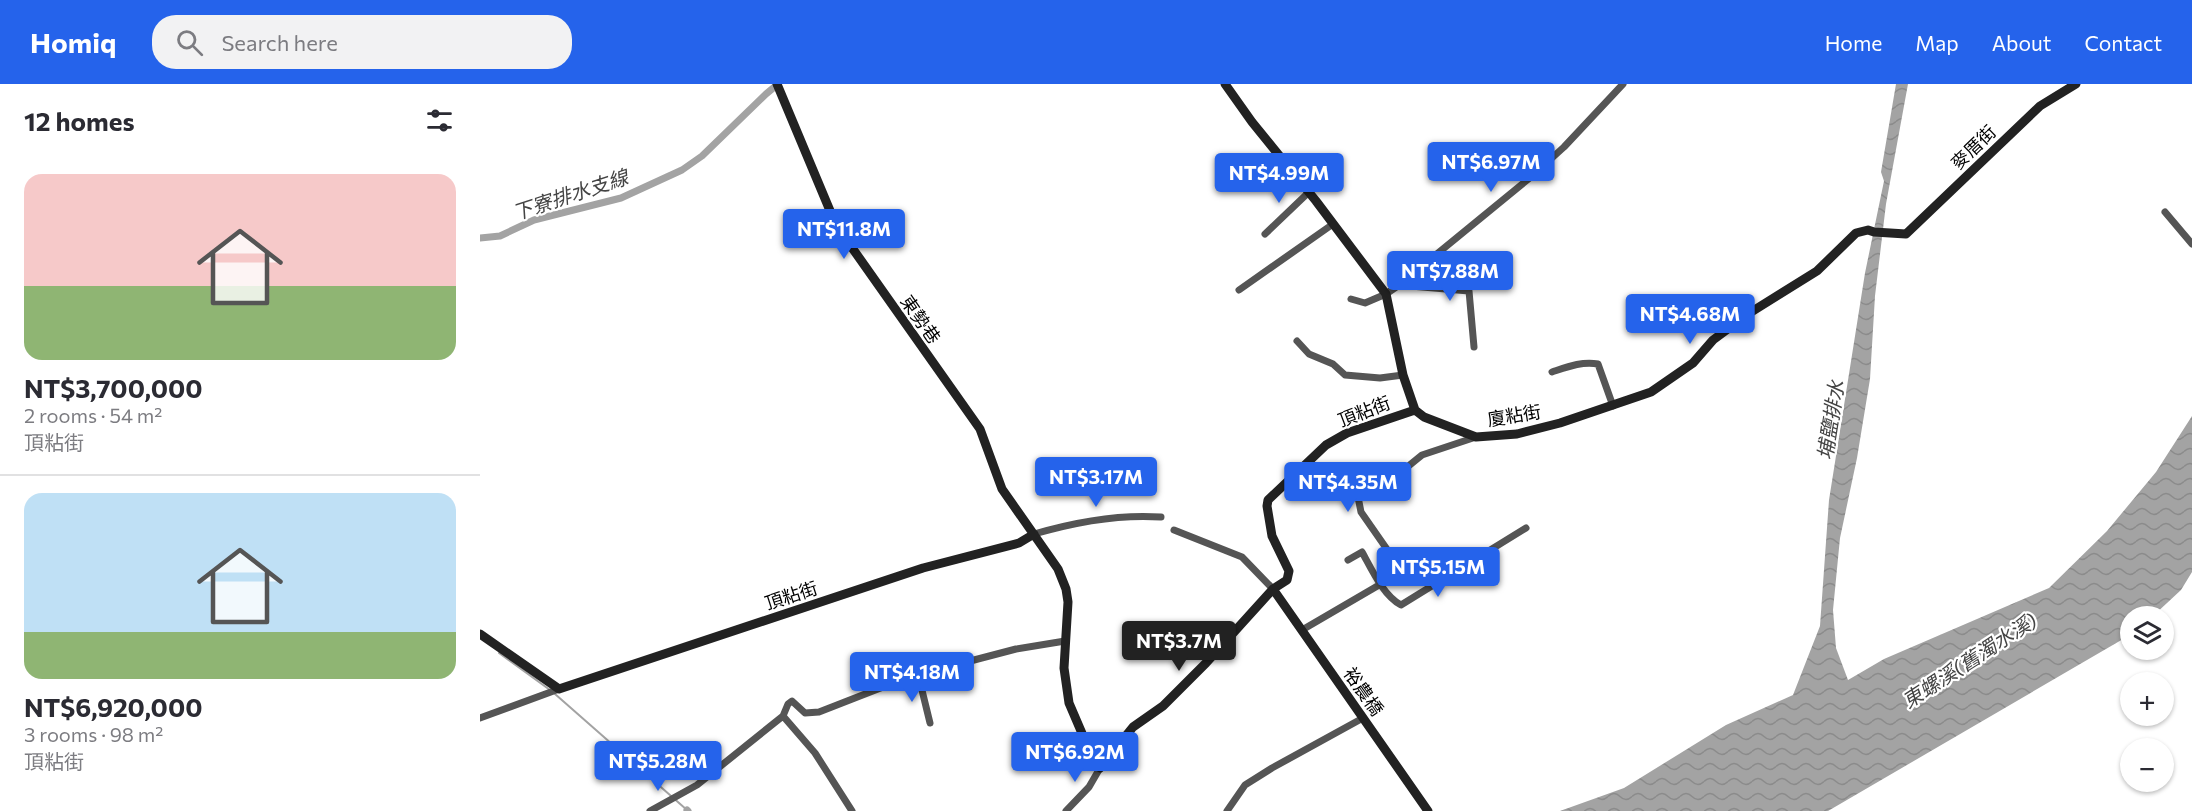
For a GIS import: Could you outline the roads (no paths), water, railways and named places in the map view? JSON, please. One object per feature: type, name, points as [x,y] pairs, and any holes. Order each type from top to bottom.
[{"type":"street","points":[[1225,84],[1251,122],[1309,192],[1386,294],[1403,375],[1415,410]]},
{"type":"street","points":[[1351,299],[1365,303],[1386,294],[1399,285],[1540,169],[1564,147],[1623,84]]},
{"type":"street","name":"麥厝街","points":[[1874,232],[1906,234],[2040,105],[2076,84]]},
{"type":"street","name":"東勢巷","points":[[778,86],[836,225],[980,429],[1002,489],[1034,534]]},
{"type":"street","points":[[1265,234],[1309,192]]},
{"type":"street","points":[[2165,212],[2192,243]]},
{"type":"street","points":[[1239,290],[1333,224]]},
{"type":"street","name":"廈粘街","points":[[1415,410],[1424,417],[1476,437],[1517,434],[1560,423],[1651,392],[1693,363],[1713,340],[1748,314],[1817,271],[1856,233],[1868,230],[1874,232]]},
{"type":"street","points":[[1399,285],[1469,291],[1474,347]]},
{"type":"street","points":[[1297,341],[1309,354],[1333,364],[1345,375],[1380,378],[1403,375]]},
{"type":"street","points":[[1552,372],[1578,364],[1598,364],[1613,406]]},
{"type":"street","name":"頂粘街","points":[[1066,811],[1089,787],[1100,768],[1133,728],[1176,694],[1273,589],[1287,580],[1289,571],[1272,536],[1268,500],[1326,445],[1347,433],[1415,410]]},
{"type":"street","points":[[1302,630],[1398,574],[1400,568],[1361,512],[1358,497],[1390,482],[1422,455],[1476,437]]},
{"type":"street","name":"頂粘街","points":[[559,689],[923,568],[1020,543],[1034,534],[1064,525],[1139,516],[1161,517]]},
{"type":"street","points":[[1348,560],[1362,552],[1381,584],[1395,602],[1401,605],[1526,528]]},
{"type":"street","points":[[1174,530],[1242,557],[1273,589]]},
{"type":"street","points":[[1034,534],[1058,569],[1066,589],[1068,602],[1065,683],[1069,703],[1100,768]]},
{"type":"street","name":"裕農橋","points":[[1273,589],[1428,811]]},
{"type":"street","points":[[480,634],[559,689]]},
{"type":"street","points":[[650,811],[698,785],[783,717],[788,704],[792,701],[806,713],[819,712],[901,680],[919,678],[955,665],[1016,649],[1065,641]]},
{"type":"street","points":[[919,678],[930,723]]},
{"type":"street","points":[[480,718],[559,689]]},
{"type":"street","points":[[783,717],[815,753],[852,811]]},
{"type":"street","points":[[1227,811],[1245,785],[1362,718]]},
{"type":"water","name":"東螺溪(舊濁水溪)","points":[[1896,84],[1908,84],[1886,204],[1875,296],[1870,379],[1857,458],[1840,538],[1833,610],[1836,648],[1848,680],[1884,659],[2049,588],[2107,531],[2156,472],[2192,416],[2192,572],[2181,590],[2164,606],[2120,606],[2120,641],[1828,811],[1560,811],[1624,788],[1726,725],[1793,695],[1820,626],[1829,500],[1865,273],[1884,181],[1881,172]]},
{"type":"waterway","name":"下寮排水支線","points":[[480,238],[500,236],[534,220],[621,198],[682,170],[702,156],[778,84]]},
{"type":"waterway","points":[[499,653],[550,690]]},
{"type":"waterway","points":[[555,694],[687,810]]},
{"type":"water label","name":"埔鹽排水","points":[[1830,420]]}]
